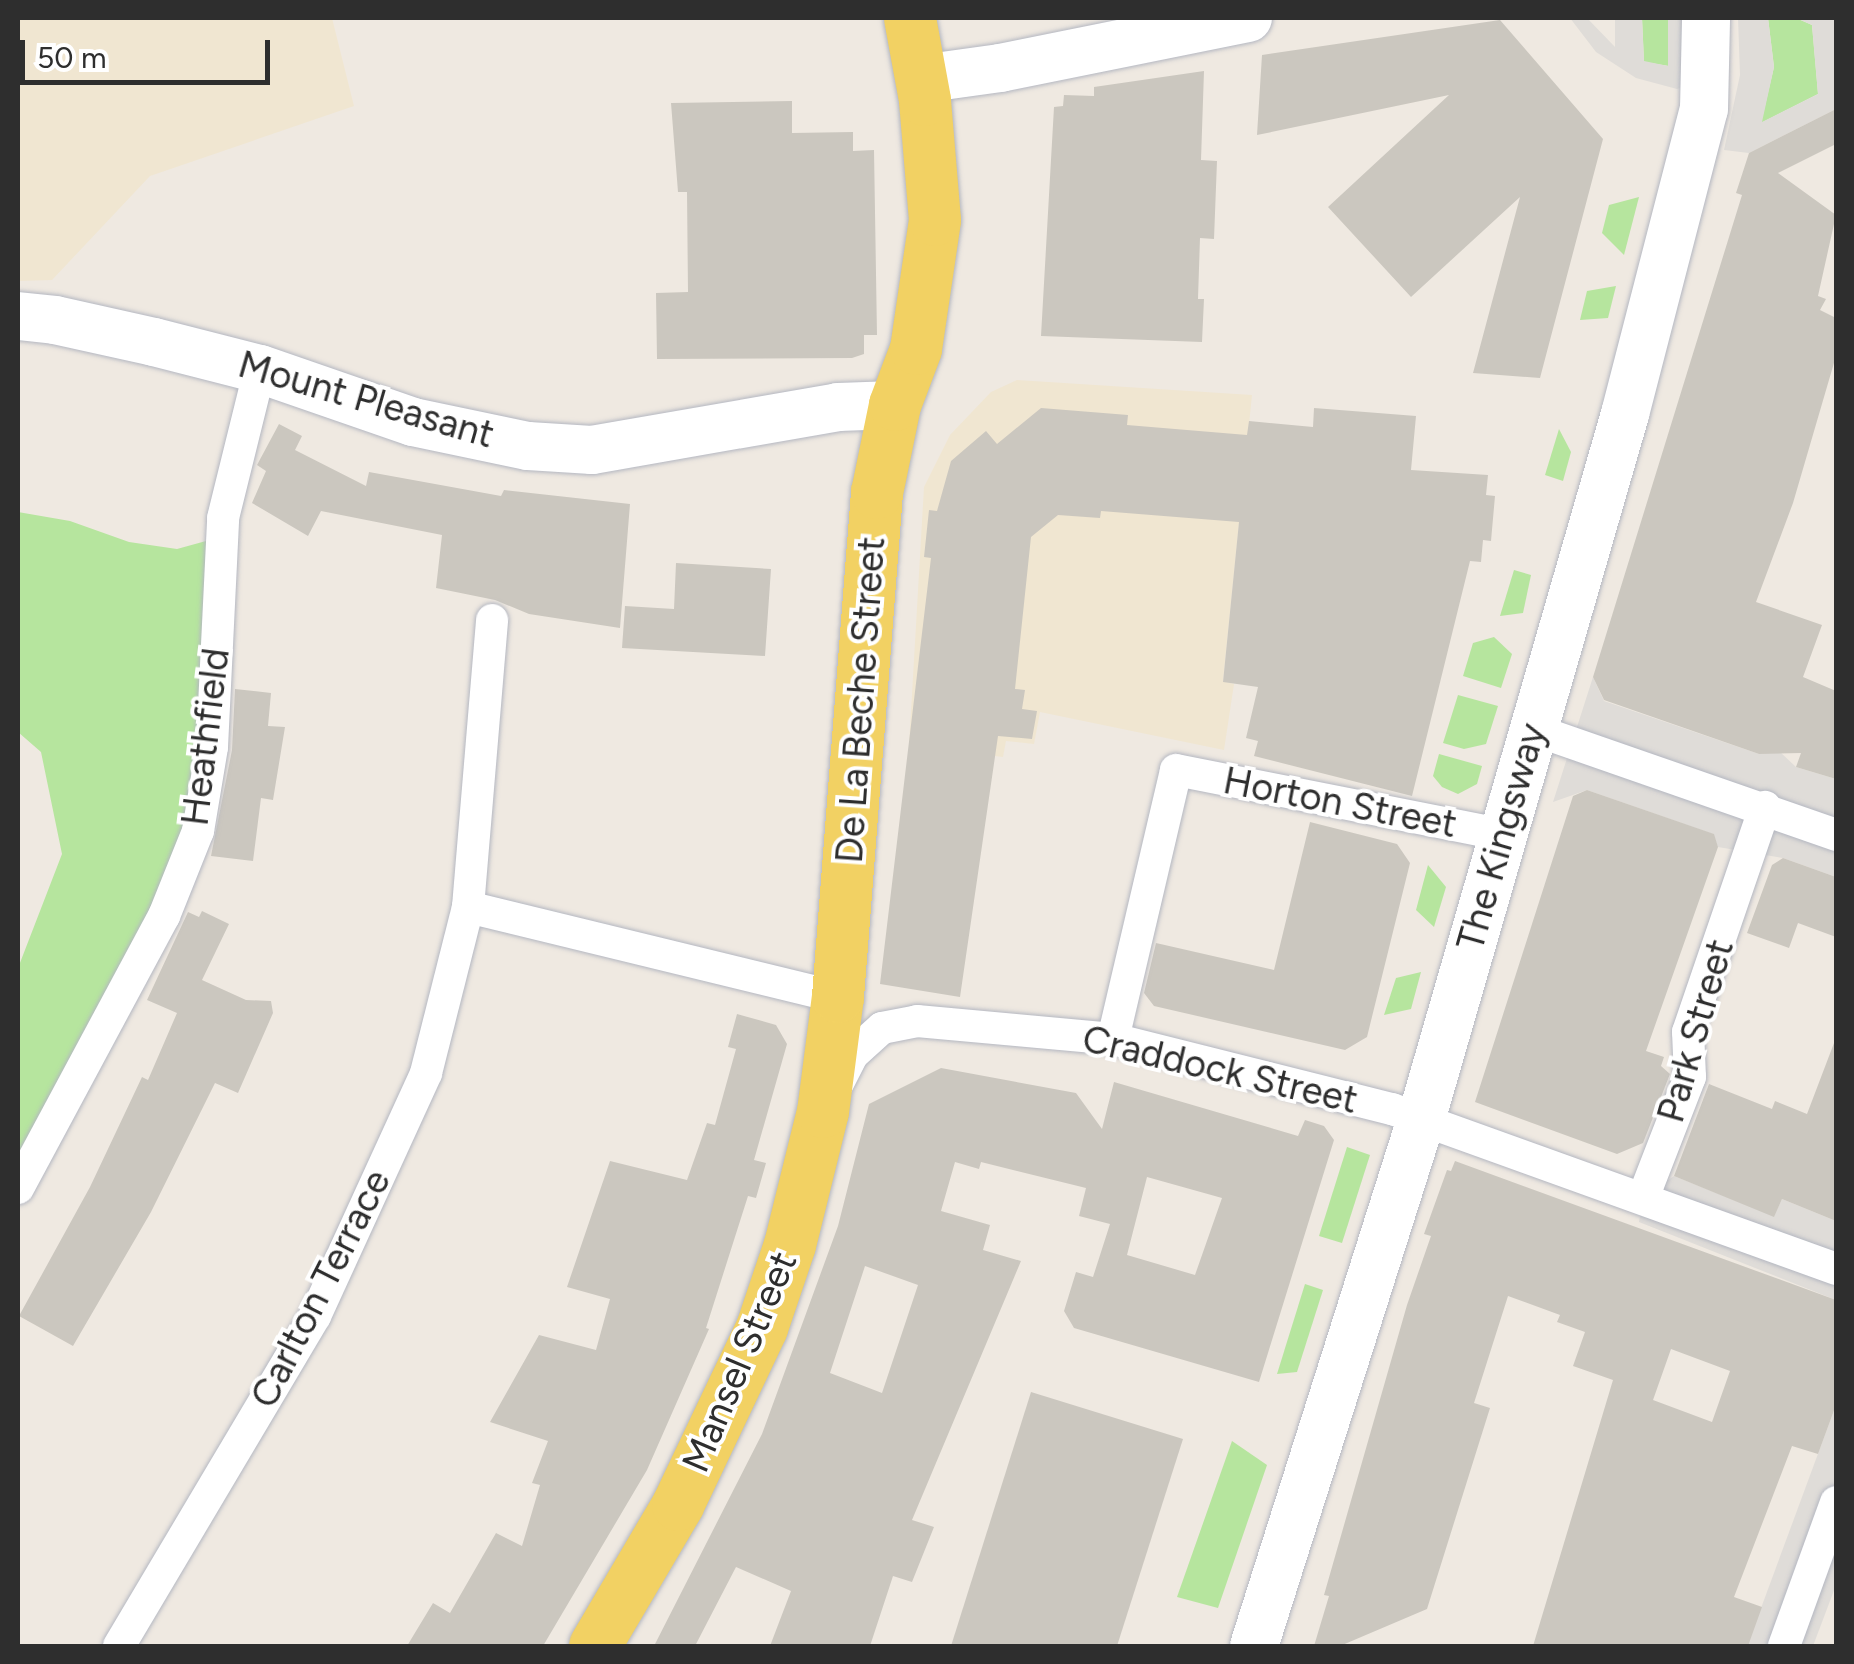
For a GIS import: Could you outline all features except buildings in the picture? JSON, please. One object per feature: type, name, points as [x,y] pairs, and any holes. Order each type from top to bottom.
[{"type":"main road","name":"De La Beche Street","points":[[838,997],[877,492],[895,405],[916,349],[935,220],[910,18]]},
{"type":"main road","name":"Mansel Street","points":[[595,1646],[678,1505],[762,1328],[790,1245],[823,1112],[838,997]]},
{"type":"street","points":[[920,79],[1248,18]]},
{"type":"street","name":"The Kingsway","points":[[1254,1646],[1420,1120],[1625,414],[1704,109],[1706,18]]},
{"type":"street","name":"Mount Pleasant","points":[[18,316],[56,320],[260,369],[414,422],[528,446],[592,450],[838,408],[895,405]]},
{"type":"street","name":"Heathfield","points":[[18,1188],[164,916],[198,831],[212,747],[223,518],[260,369]]},
{"type":"street","name":"Carlton Terrace","points":[[119,1646],[315,1316],[426,1072],[468,907],[492,620]]},
{"type":"street","points":[[1532,729],[1765,807],[1836,835]]},
{"type":"street","name":"Horton Street","points":[[1113,1040],[1176,770],[1503,835]]},
{"type":"street","name":"Park Street","points":[[1643,1198],[1690,1076],[1688,1032],[1765,807]]},
{"type":"street","points":[[468,907],[838,997]]},
{"type":"street","name":"Craddock Street","points":[[823,1112],[853,1054],[882,1028],[917,1021],[1113,1040],[1420,1120],[1836,1269]]},
{"type":"street","points":[[1784,1646],[1836,1502]]},
{"type":"shaded area","points":[[18,18],[332,18],[354,106],[150,176],[52,280],[18,281]]},
{"type":"shaded area","points":[[1570,18],[1587,18],[1615,47],[1615,18],[1642,18],[1644,61],[1668,66],[1668,18],[1695,18],[1691,85],[1677,89],[1636,78],[1596,52]]},
{"type":"shaded area","points":[[1738,18],[1768,18],[1774,67],[1762,122],[1818,94],[1812,25],[1796,18],[1836,18],[1836,109],[1749,153],[1724,150],[1740,75]]},
{"type":"shaded area","points":[[1017,380],[1252,395],[1223,681],[1234,684],[1224,750],[1040,712],[1034,744],[1006,741],[1003,757],[909,746],[924,487],[950,435],[991,392]]},
{"type":"shaded area","points":[[1593,677],[1604,701],[1759,754],[1779,751],[1796,767],[1836,779],[1836,877],[1783,858],[1718,847],[1713,834],[1587,790],[1553,802]]},
{"type":"shaded area","points":[[1674,1176],[1774,1216],[1782,1199],[1836,1221],[1836,1300],[1639,1222],[1643,1198]]},
{"type":"shaded area","points":[[1836,1405],[1836,1585],[1813,1646],[1747,1646]]},
{"type":"green space","points":[[1642,18],[1668,18],[1669,66],[1644,62]]},
{"type":"green space","points":[[1768,18],[1796,18],[1812,25],[1818,94],[1761,123],[1774,67]]},
{"type":"green space","points":[[1639,197],[1624,255],[1602,233],[1609,205]]},
{"type":"green space","points":[[1616,286],[1608,318],[1580,320],[1587,291]]},
{"type":"green space","points":[[1559,429],[1571,452],[1563,481],[1545,475]]},
{"type":"green space","points":[[18,512],[70,521],[129,542],[177,549],[206,541],[207,664],[189,815],[167,879],[18,1167],[18,968],[62,854],[41,752],[18,732]]},
{"type":"green space","points":[[1514,570],[1531,575],[1523,613],[1500,616]]},
{"type":"green space","points":[[1494,637],[1512,654],[1501,688],[1463,676],[1473,643]]},
{"type":"green space","points":[[1458,695],[1498,706],[1486,744],[1464,749],[1443,743]]},
{"type":"green space","points":[[1439,754],[1482,766],[1477,784],[1458,794],[1442,787],[1433,776]]},
{"type":"green space","points":[[1428,865],[1446,887],[1434,927],[1416,910]]},
{"type":"green space","points":[[1421,972],[1411,1009],[1384,1015],[1396,978]]},
{"type":"green space","points":[[1347,1147],[1370,1155],[1342,1243],[1319,1236]]},
{"type":"green space","points":[[1305,1284],[1323,1290],[1297,1372],[1277,1374]]},
{"type":"green space","points":[[1232,1441],[1267,1465],[1218,1608],[1177,1597]]}]
